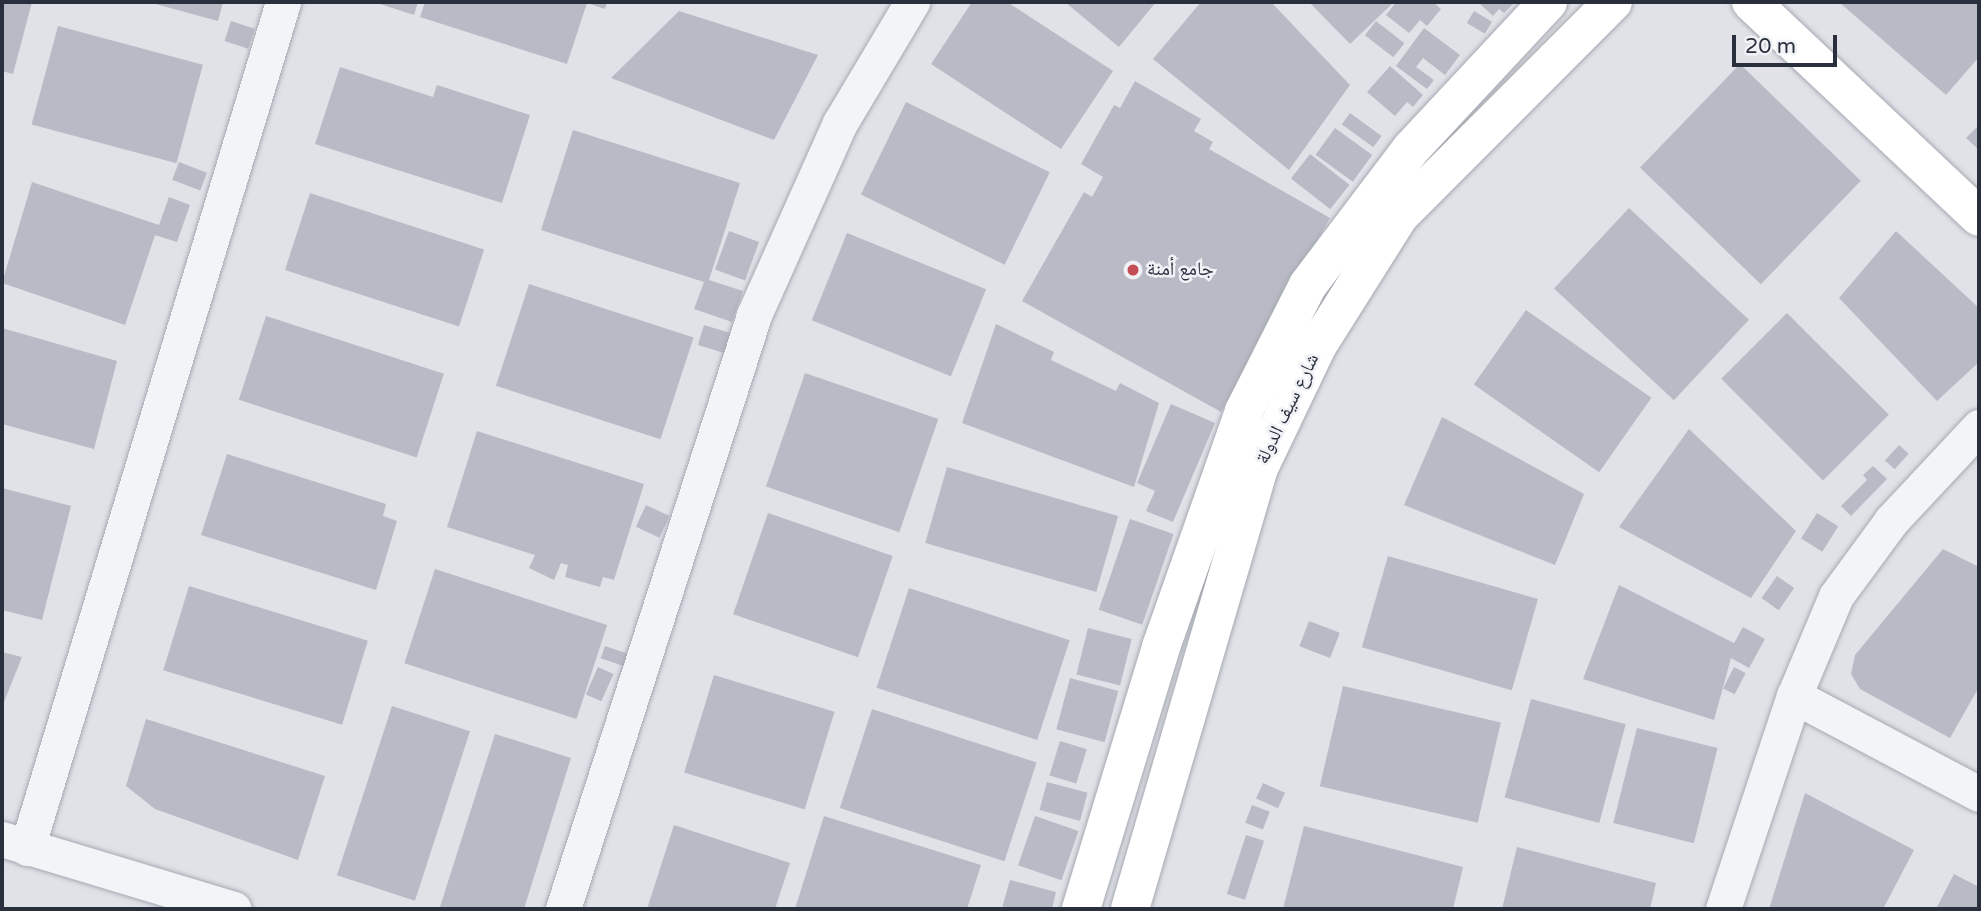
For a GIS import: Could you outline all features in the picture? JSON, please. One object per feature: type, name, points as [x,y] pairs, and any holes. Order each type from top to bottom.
[{"type":"main road","name":"شارع سيف الدولة","points":[[1081,909],[1161,647],[1244,411],[1308,285],[1411,149],[1548,2]]},
{"type":"main road","name":"شارع سيف الدولة","points":[[1130,909],[1258,470],[1318,345],[1399,215],[1613,2]]},
{"type":"main road","points":[[1751,2],[1979,217]]},
{"type":"street","points":[[234,909],[14,843],[283,2]]},
{"type":"street","points":[[563,909],[754,315],[840,124],[912,2]]},
{"type":"street","points":[[1723,909],[1794,696],[1836,596],[1891,521],[1979,427]]},
{"type":"street","points":[[1794,696],[1979,794]]},
{"type":"building","points":[[2,2],[32,2],[13,74],[2,71]]},
{"type":"building","points":[[148,2],[223,2],[218,21]]},
{"type":"building","points":[[374,2],[418,2],[414,15]]},
{"type":"building","points":[[425,2],[607,2],[605,9],[587,3],[567,64],[420,17]]},
{"type":"building","points":[[972,2],[1007,2],[1113,71],[1061,149],[931,64]]},
{"type":"building","points":[[1065,2],[1156,2],[1119,47]]},
{"type":"building","points":[[1201,2],[1271,2],[1350,85],[1289,170],[1153,59]]},
{"type":"building","points":[[1309,2],[1394,2],[1350,44]]},
{"type":"building","points":[[1396,2],[1433,2],[1441,9],[1427,26],[1420,20],[1409,33],[1386,15]]},
{"type":"building","points":[[1478,2],[1515,2],[1504,13],[1499,9],[1493,16]]},
{"type":"building","points":[[1839,2],[1979,2],[1979,57],[1946,95]]},
{"type":"building","points":[[679,11],[818,55],[774,140],[611,78]]},
{"type":"building","points":[[1474,11],[1492,22],[1485,34],[1467,23]]},
{"type":"building","points":[[231,21],[255,29],[248,49],[225,41]]},
{"type":"building","points":[[1376,21],[1404,43],[1393,57],[1365,35]]},
{"type":"building","points":[[58,26],[203,65],[176,163],[32,125]]},
{"type":"building","points":[[1424,28],[1460,55],[1445,75],[1423,58],[1416,67],[1434,80],[1427,89],[1396,66]]},
{"type":"building","points":[[1740,64],[1861,181],[1761,284],[1640,168]]},
{"type":"building","points":[[1390,66],[1423,95],[1413,107],[1407,102],[1395,116],[1367,92]]},
{"type":"building","points":[[340,67],[433,97],[437,85],[530,115],[502,203],[315,144]]},
{"type":"building","points":[[1135,81],[1201,119],[1194,131],[1213,142],[1209,149],[1330,218],[1221,412],[1022,301],[1084,192],[1092,197],[1103,177],[1081,164],[1114,105],[1120,108]]},
{"type":"building","points":[[906,102],[1050,172],[1005,265],[861,195]]},
{"type":"building","points":[[1350,113],[1382,136],[1373,147],[1342,124]]},
{"type":"building","points":[[1979,125],[1979,150],[1966,138]]},
{"type":"building","points":[[1335,128],[1372,155],[1353,182],[1316,155]]},
{"type":"building","points":[[573,130],[740,183],[709,280],[743,291],[732,322],[694,309],[704,282],[541,230]]},
{"type":"building","points":[[1310,154],[1349,185],[1330,209],[1291,178]]},
{"type":"building","points":[[179,162],[207,173],[200,190],[172,180]]},
{"type":"building","points":[[32,182],[159,225],[169,197],[190,205],[177,242],[155,235],[125,325],[2,283]]},
{"type":"building","points":[[310,193],[484,250],[459,327],[285,270]]},
{"type":"building","points":[[1629,208],[1749,320],[1674,400],[1554,288]]},
{"type":"building","points":[[729,231],[759,242],[745,280],[715,270]]},
{"type":"building","points":[[1896,231],[1979,308],[1979,362],[1937,401],[1839,298]]},
{"type":"building","points":[[847,233],[986,289],[951,376],[812,320]]},
{"type":"building","points":[[529,284],[694,337],[660,439],[496,386]]},
{"type":"building","points":[[1526,310],[1651,398],[1599,472],[1474,385]]},
{"type":"building","points":[[1787,313],[1889,415],[1823,481],[1721,379]]},
{"type":"building","points":[[266,316],[444,374],[417,457],[239,400]]},
{"type":"building","points":[[996,324],[1054,352],[1051,360],[1116,391],[1120,383],[1159,403],[1134,487],[962,423]]},
{"type":"building","points":[[704,325],[733,334],[727,354],[698,345]]},
{"type":"building","points":[[2,328],[117,361],[94,449],[2,424]]},
{"type":"building","points":[[805,373],[938,419],[899,532],[766,486]]},
{"type":"building","points":[[1171,404],[1215,423],[1173,522],[1146,511],[1155,491],[1137,483]]},
{"type":"building","points":[[1442,417],[1584,494],[1555,565],[1404,505]]},
{"type":"building","points":[[1689,429],[1796,531],[1751,598],[1619,527]]},
{"type":"building","points":[[477,431],[644,484],[614,580],[603,577],[600,587],[565,577],[568,565],[561,563],[554,580],[529,568],[535,555],[447,527]]},
{"type":"building","points":[[1899,445],[1909,454],[1895,469],[1885,461]]},
{"type":"building","points":[[227,454],[386,504],[383,516],[397,521],[376,590],[201,535]]},
{"type":"building","points":[[1873,466],[1887,479],[1851,516],[1841,506],[1867,480],[1863,475]]},
{"type":"building","points":[[947,467],[1118,516],[1096,592],[925,543]]},
{"type":"building","points":[[2,488],[71,506],[42,620],[2,610]]},
{"type":"building","points":[[646,505],[670,516],[659,538],[636,527]]},
{"type":"building","points":[[768,513],[893,556],[858,657],[733,614]]},
{"type":"building","points":[[1817,513],[1838,526],[1822,552],[1801,538]]},
{"type":"building","points":[[1130,519],[1173,534],[1142,625],[1099,610]]},
{"type":"building","points":[[1943,549],[1979,567],[1979,687],[1950,738],[1860,689],[1851,674],[1855,655]]},
{"type":"building","points":[[1388,556],[1538,599],[1512,690],[1362,647]]},
{"type":"building","points":[[435,569],[607,625],[577,719],[404,663]]},
{"type":"building","points":[[1777,576],[1794,588],[1779,610],[1762,598]]},
{"type":"building","points":[[1619,585],[1734,643],[1743,627],[1765,639],[1749,668],[1731,658],[1714,720],[1583,679]]},
{"type":"building","points":[[189,586],[368,641],[342,725],[163,670]]},
{"type":"building","points":[[909,588],[1070,640],[1037,740],[877,688]]},
{"type":"building","points":[[1309,621],[1340,633],[1330,658],[1299,646]]},
{"type":"building","points":[[1088,628],[1132,639],[1120,685],[1076,675]]},
{"type":"building","points":[[605,646],[628,654],[623,666],[601,658]]},
{"type":"building","points":[[2,652],[22,657],[2,707]]},
{"type":"building","points":[[598,667],[614,674],[601,701],[586,694]]},
{"type":"building","points":[[1734,667],[1746,673],[1735,694],[1723,688]]},
{"type":"building","points":[[714,675],[834,712],[805,809],[684,773]]},
{"type":"building","points":[[1070,678],[1118,691],[1105,742],[1056,729]]},
{"type":"building","points":[[1343,686],[1501,722],[1478,823],[1320,786]]},
{"type":"building","points":[[1531,699],[1626,724],[1599,823],[1505,798]]},
{"type":"building","points":[[392,706],[470,731],[415,901],[337,875]]},
{"type":"building","points":[[872,709],[1037,762],[1004,861],[840,808]]},
{"type":"building","points":[[146,719],[325,776],[298,860],[155,809],[126,786]]},
{"type":"building","points":[[1637,728],[1718,748],[1694,843],[1613,823]]},
{"type":"building","points":[[495,734],[571,758],[524,909],[440,907]]},
{"type":"building","points":[[1060,741],[1087,749],[1076,784],[1049,775]]},
{"type":"building","points":[[1047,782],[1088,793],[1080,821],[1039,810]]},
{"type":"building","points":[[1263,783],[1285,793],[1278,808],[1256,799]]},
{"type":"building","points":[[1805,793],[1914,850],[1883,909],[1769,909]]},
{"type":"building","points":[[1252,805],[1270,812],[1263,830],[1245,823]]},
{"type":"building","points":[[824,816],[981,865],[967,909],[795,909]]},
{"type":"building","points":[[1035,816],[1078,831],[1062,880],[1018,865]]},
{"type":"building","points":[[674,825],[790,863],[775,909],[647,909]]},
{"type":"building","points":[[1304,826],[1463,867],[1453,909],[1283,909]]},
{"type":"building","points":[[1246,835],[1264,841],[1245,900],[1227,894]]},
{"type":"building","points":[[1517,847],[1656,883],[1650,909],[1502,909]]},
{"type":"building","points":[[1954,874],[1979,887],[1979,909],[1936,909]]},
{"type":"building","points":[[1010,880],[1056,892],[1052,909],[1002,908]]},
{"type":"place","name":"جامع أمنة","points":[[1133,270]]}]
